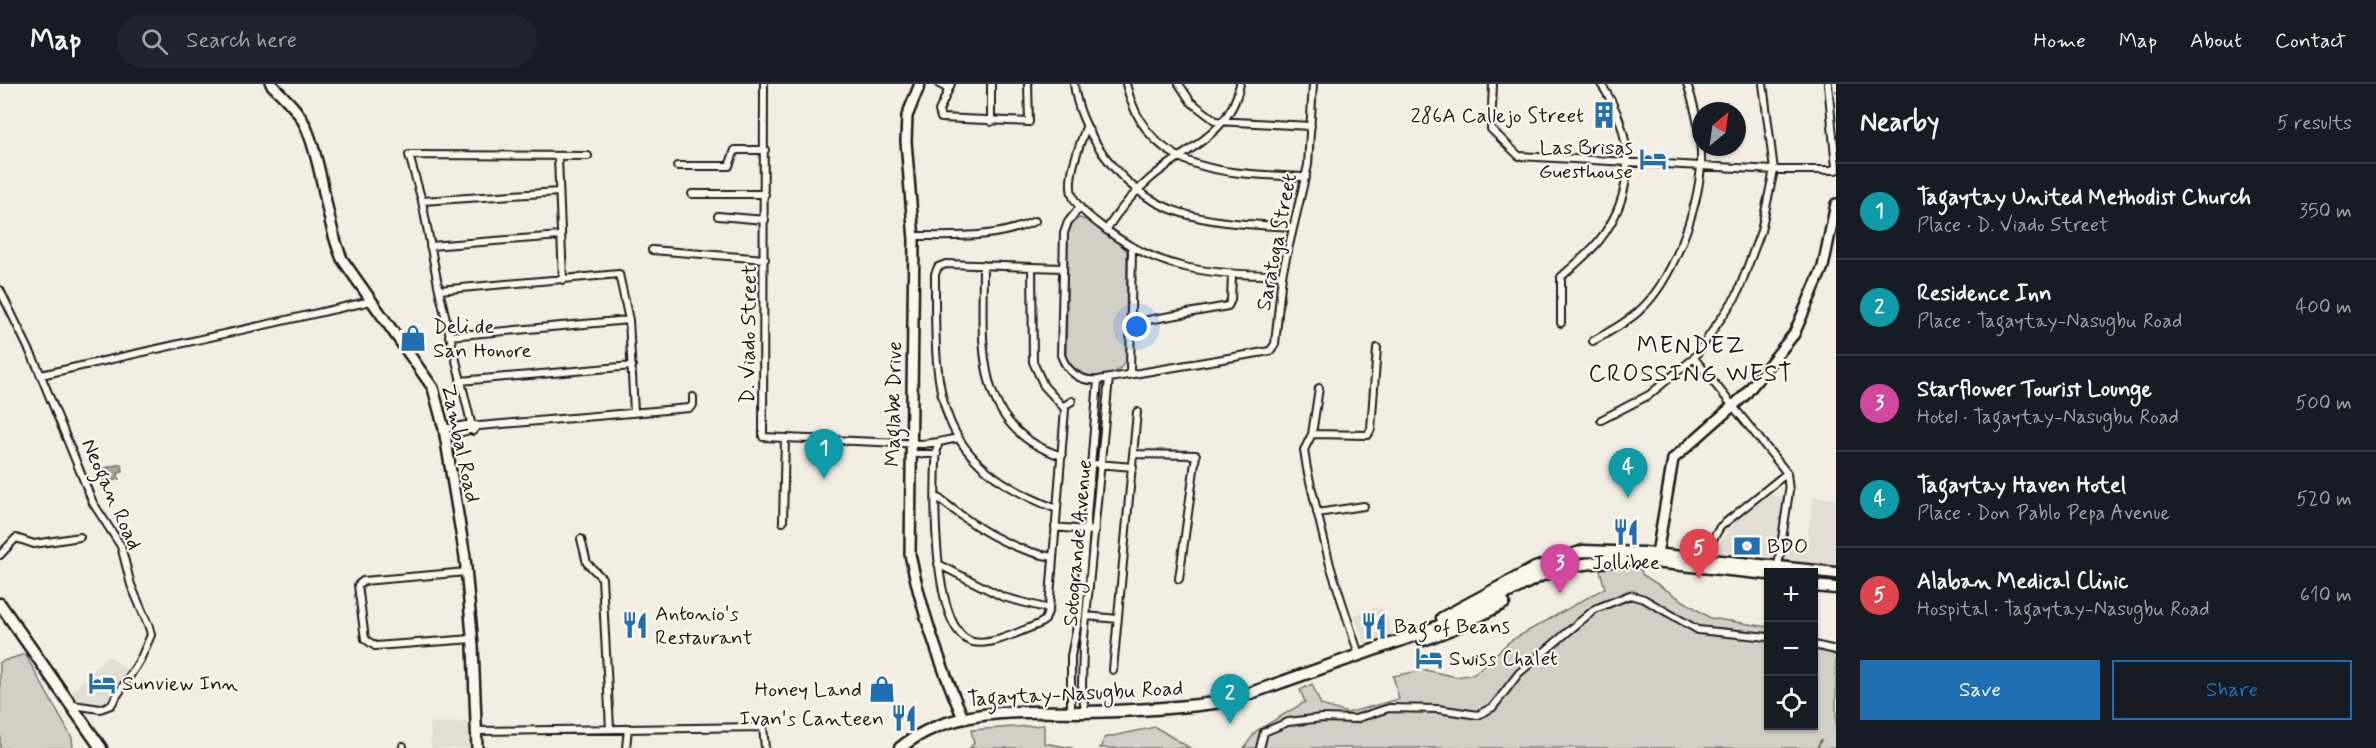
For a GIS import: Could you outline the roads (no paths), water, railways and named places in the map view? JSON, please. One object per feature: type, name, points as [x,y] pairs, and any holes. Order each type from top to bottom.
[{"type":"main road","name":"Tagaytay-Nasugbu Road","points":[[1359,656],[1386,641],[1451,614],[1553,560],[1599,550],[1836,573]]},
{"type":"main road","name":"Tagaytay-Nasugbu Road","points":[[900,748],[919,735],[963,718],[993,713],[1085,712],[1228,701],[1449,622],[1552,571],[1599,560],[1625,559],[1764,574]]},
{"type":"main road","name":"Tagaytay-Nasugbu Road","points":[[1359,656],[1390,650],[1459,626],[1555,576],[1584,567],[1629,565],[1764,581]]},
{"type":"main road","points":[[1818,579],[1836,581]]},
{"type":"main road","points":[[1818,586],[1836,588]]},
{"type":"main road","points":[[0,604],[101,748]]},
{"type":"street","name":"Zambal Road","points":[[271,84],[288,100],[308,131],[334,238],[342,258],[397,339],[430,380],[445,433],[467,572],[473,639],[477,748]]},
{"type":"street","name":"D. Viado Street","points":[[764,84],[765,259],[762,436],[765,438],[910,443],[939,442],[957,438]]},
{"type":"street","name":"Maglabe Drive","points":[[920,84],[907,116],[906,141],[914,236],[910,554],[933,643],[963,718]]},
{"type":"street","points":[[939,84],[950,87],[939,111],[941,118],[1029,122],[1028,84]]},
{"type":"street","points":[[982,84],[991,84],[991,122]]},
{"type":"street","points":[[1074,84],[1086,127],[1108,162],[1136,191],[1186,216],[1220,223],[1293,227]]},
{"type":"street","points":[[1126,84],[1139,119],[1156,140],[1178,158],[1216,171],[1306,177]]},
{"type":"street","points":[[1179,84],[1191,102],[1216,121],[1311,126]]},
{"type":"street","points":[[1106,230],[1136,191],[1178,158],[1209,138],[1224,122],[1234,105],[1240,84]]},
{"type":"street","name":"Saratoga Street","points":[[1080,207],[1065,227],[1063,268],[1061,355],[1068,369],[1075,376],[1084,380],[1098,380],[1270,351],[1275,344],[1282,276],[1306,177],[1313,84]]},
{"type":"street","points":[[1493,84],[1491,129],[1518,156],[1774,170],[1836,168],[1828,84]]},
{"type":"street","points":[[1561,323],[1561,278],[1598,241],[1617,207],[1629,162],[1627,143],[1616,111],[1601,84]]},
{"type":"street","points":[[1593,341],[1639,311],[1654,295],[1684,236],[1695,199],[1701,165],[1696,111],[1688,84]]},
{"type":"street","points":[[1601,420],[1649,395],[1694,358],[1737,296],[1761,231],[1774,170],[1763,84]]},
{"type":"street","points":[[1086,127],[1071,187],[1072,196],[1080,207],[1106,230],[1132,247],[1175,266],[1232,275],[1282,276]]},
{"type":"street","points":[[677,165],[729,166],[735,150],[765,150]]},
{"type":"street","points":[[472,428],[449,336],[422,201],[409,155],[558,158],[588,156]]},
{"type":"street","points":[[558,158],[563,280]]},
{"type":"street","points":[[422,201],[559,192]]},
{"type":"street","points":[[692,194],[765,194]]},
{"type":"street","points":[[1657,554],[1673,459],[1734,407],[1774,362],[1798,327],[1823,267],[1832,235],[1836,204]]},
{"type":"street","points":[[718,216],[765,220]]},
{"type":"street","points":[[914,236],[983,236],[1018,229],[1035,221]]},
{"type":"street","points":[[430,246],[561,236]]},
{"type":"street","points":[[1130,374],[1132,247]]},
{"type":"street","points":[[652,250],[765,259]]},
{"type":"street","points":[[1057,508],[1023,495],[993,477],[957,438],[944,406],[936,374],[934,274],[941,264],[1063,268]]},
{"type":"street","points":[[983,265],[983,353],[988,383],[995,400],[1018,431],[1046,450],[1062,456]]},
{"type":"street","points":[[939,442],[936,496],[938,564],[953,625],[964,638],[973,642],[993,641],[1039,624],[1045,620],[1049,609],[1064,406],[1044,386],[1033,362],[1032,267]]},
{"type":"street","points":[[439,290],[619,274],[629,320],[634,412]]},
{"type":"street","points":[[1131,323],[1228,306],[1231,300],[1232,275]]},
{"type":"street","name":"Neogan Road","points":[[0,290],[41,375],[93,502],[121,546],[132,585],[151,635],[140,660],[111,705],[100,709],[69,704]]},
{"type":"street","points":[[41,375],[371,301]]},
{"type":"street","points":[[449,336],[629,320]]},
{"type":"street","points":[[1312,434],[1368,435],[1371,429],[1377,348]]},
{"type":"street","points":[[1694,358],[1787,473],[1789,491],[1778,567]]},
{"type":"street","points":[[460,381],[632,366]]},
{"type":"street","name":"Sotogrande Avenue","points":[[1085,712],[1083,648],[1089,616],[1109,378]]},
{"type":"street","name":"Sotogrande Avenue","points":[[1071,711],[1071,664],[1079,616],[1098,380]]},
{"type":"street","points":[[1319,388],[1312,434],[1304,450],[1317,513],[1339,596],[1359,656]]},
{"type":"street","points":[[445,433],[479,426],[689,408],[693,405],[693,397]]},
{"type":"street","points":[[1064,406],[1072,401]]},
{"type":"street","points":[[1113,670],[1137,412]]},
{"type":"street","points":[[783,522],[785,438]]},
{"type":"street","points":[[911,454],[937,454]]},
{"type":"street","points":[[1134,454],[1196,455],[1179,579]]},
{"type":"street","points":[[1092,464],[1133,467]]},
{"type":"street","points":[[1702,559],[1720,527],[1787,473]]},
{"type":"street","points":[[936,496],[985,533],[1022,550],[1053,557]]},
{"type":"street","points":[[1317,513],[1364,506]]},
{"type":"street","points":[[1055,527],[1095,531]]},
{"type":"street","points":[[0,555],[16,538],[34,544],[80,537]]},
{"type":"street","points":[[581,539],[587,563],[602,578],[610,728]]},
{"type":"street","points":[[938,564],[1003,597],[1049,609]]},
{"type":"street","points":[[467,572],[363,580],[358,585],[366,639],[375,646],[473,639]]},
{"type":"street","points":[[1260,748],[1264,732],[1287,722],[1322,718],[1355,719],[1389,708],[1438,709],[1478,715],[1493,707],[1519,673],[1595,609],[1630,595],[1644,599],[1698,630],[1764,637]]},
{"type":"street","points":[[1079,616],[1118,619]]},
{"type":"street","points":[[1818,646],[1836,650]]},
{"type":"street","points":[[1073,647],[1083,648]]},
{"type":"street","points":[[1071,664],[1082,664]]},
{"type":"street","points":[[477,731],[763,727],[765,748]]},
{"type":"street","points":[[626,748],[628,728]]},
{"type":"waterway","points":[[1817,748],[1821,740]]},
{"type":"place","name":"286A Callejo Street","points":[[1604,115]]},
{"type":"place","name":"Las Brisas Guesthouse","points":[[1653,159]]},
{"type":"place","name":"Deli de San Honore","points":[[413,338]]},
{"type":"place","name":"Tagaytay United Methodist Church","points":[[824,479]]},
{"type":"place","name":"Tagaytay Haven Hotel","points":[[1628,498]]},
{"type":"place","name":"Jollibee","points":[[1626,532]]},
{"type":"place","name":"BDO","points":[[1747,546]]},
{"type":"place","name":"Alaban Medical Clinic","points":[[1699,579]]},
{"type":"place","name":"Starflower Tourist Lounge","points":[[1560,594]]},
{"type":"place","name":"Antonio's Restaurant","points":[[635,625]]},
{"type":"place","name":"Bag of Beans","points":[[1374,626]]},
{"type":"place","name":"Swiss Chalet","points":[[1429,658]]},
{"type":"place","name":"Sunview Inn","points":[[102,683]]},
{"type":"place","name":"Honey Land","points":[[882,689]]},
{"type":"place","name":"Ivan's Canteen","points":[[904,718]]},
{"type":"place","name":"Residence Inn","points":[[1230,724]]},
{"type":"district","name":"MENDEZ CROSSING WEST","points":[[1691,359]]}]
